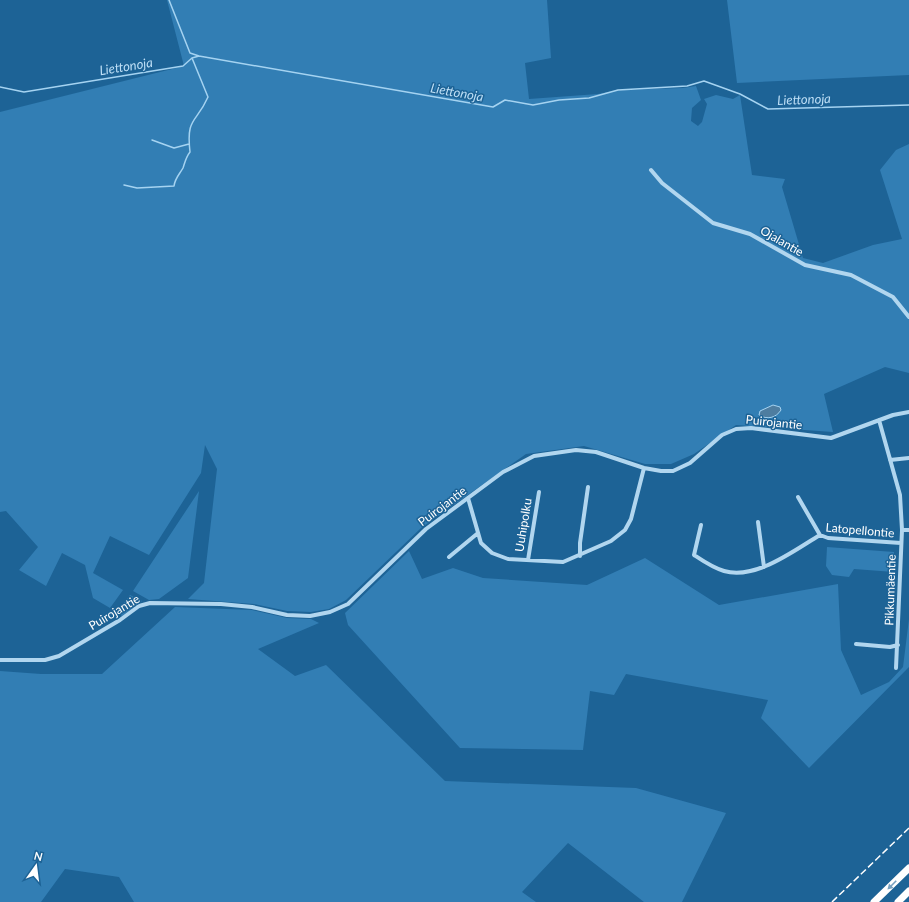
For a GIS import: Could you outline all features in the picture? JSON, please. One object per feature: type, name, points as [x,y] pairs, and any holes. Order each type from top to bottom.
[{"type":"highway","points":[[874,902],[909,868]]},
{"type":"highway","points":[[898,902],[909,891]]},
{"type":"street","name":"Ojalantie","points":[[651,170],[662,183],[713,222],[750,234],[805,266],[851,275],[892,297],[909,317]]},
{"type":"street","name":"Puirojantie","points":[[0,660],[45,660],[59,656],[139,606],[150,603],[221,604],[252,607],[287,615],[310,616],[330,612],[348,604],[426,529],[519,462],[534,456],[551,452],[576,450],[596,452],[644,468],[661,471],[681,468],[702,455],[722,435],[743,427],[831,438],[879,420],[909,412]]},
{"type":"street","name":"Pikkumäentie","points":[[879,420],[900,495],[902,530],[896,668]]},
{"type":"street","points":[[890,460],[909,458]]},
{"type":"street","points":[[468,498],[481,543],[492,554],[508,559],[558,562],[580,556],[611,541],[625,530],[631,519],[644,468]]},
{"type":"street","points":[[580,556],[580,543],[588,487]]},
{"type":"street","name":"Uuhipolku","points":[[528,560],[539,492]]},
{"type":"street","points":[[798,497],[820,536]]},
{"type":"street","points":[[758,522],[764,567]]},
{"type":"street","name":"Latopellontie","points":[[701,525],[694,555],[718,569],[735,573],[747,573],[764,567],[820,536],[828,538],[901,543]]},
{"type":"street","points":[[902,530],[909,530]]},
{"type":"street","points":[[449,557],[478,533]]},
{"type":"street","points":[[856,644],[890,647],[898,645]]},
{"type":"shaded area","points":[[167,0],[547,0],[551,58],[525,63],[529,99],[598,94],[618,90],[683,88],[696,86],[701,100],[692,108],[691,121],[698,126],[702,122],[707,104],[704,99],[716,95],[733,99],[740,95],[752,175],[785,179],[782,187],[803,258],[823,263],[873,245],[902,239],[880,170],[896,150],[909,144],[909,373],[885,367],[824,394],[833,432],[736,425],[694,454],[671,464],[645,464],[584,446],[526,454],[421,528],[346,600],[329,609],[311,612],[287,611],[254,604],[188,599],[204,583],[217,469],[205,445],[201,473],[149,555],[110,536],[93,573],[123,590],[110,608],[93,598],[85,565],[62,553],[46,586],[19,570],[38,547],[6,511],[0,512],[0,112],[184,66]]},
{"type":"shaded area","points":[[727,0],[909,0],[909,75],[737,83]]},
{"type":"shaded area","points":[[773,405],[780,407],[781,410],[777,415],[768,418],[759,415],[760,411]]},
{"type":"shaded area","points":[[199,491],[188,578],[159,599],[149,600],[133,591]]},
{"type":"shaded area","points":[[827,547],[894,552],[894,572],[854,569],[849,577],[832,575],[826,566]]},
{"type":"shaded area","points":[[409,551],[422,579],[453,568],[483,578],[587,585],[645,558],[719,605],[838,584],[841,650],[861,695],[889,682],[903,667],[909,619],[909,667],[809,768],[761,718],[768,700],[626,674],[614,695],[590,691],[583,750],[460,748],[348,625],[345,613]]},
{"type":"shaded area","points":[[130,595],[142,601],[122,616],[117,612]]},
{"type":"shaded area","points":[[175,607],[252,610],[287,618],[311,619],[319,623],[258,649],[295,676],[326,665],[445,781],[636,788],[726,813],[682,902],[644,902],[568,843],[522,892],[536,902],[134,902],[119,877],[65,869],[41,902],[0,902],[0,671],[41,674],[102,674]]},
{"type":"waterway","points":[[169,0],[190,53],[199,56]]},
{"type":"waterway","name":"Liettonoja","points":[[0,87],[24,92],[183,66],[192,58],[199,56],[493,107],[505,100],[533,105],[559,100],[589,98],[618,90],[687,86],[704,81],[740,94],[768,109],[909,105]]},
{"type":"waterway","points":[[124,185],[137,188],[174,186],[190,152],[189,132],[191,126],[208,97],[192,58]]},
{"type":"waterway","points":[[152,140],[174,148],[189,144]]},
{"type":"railway","points":[[832,902],[909,828]]}]
